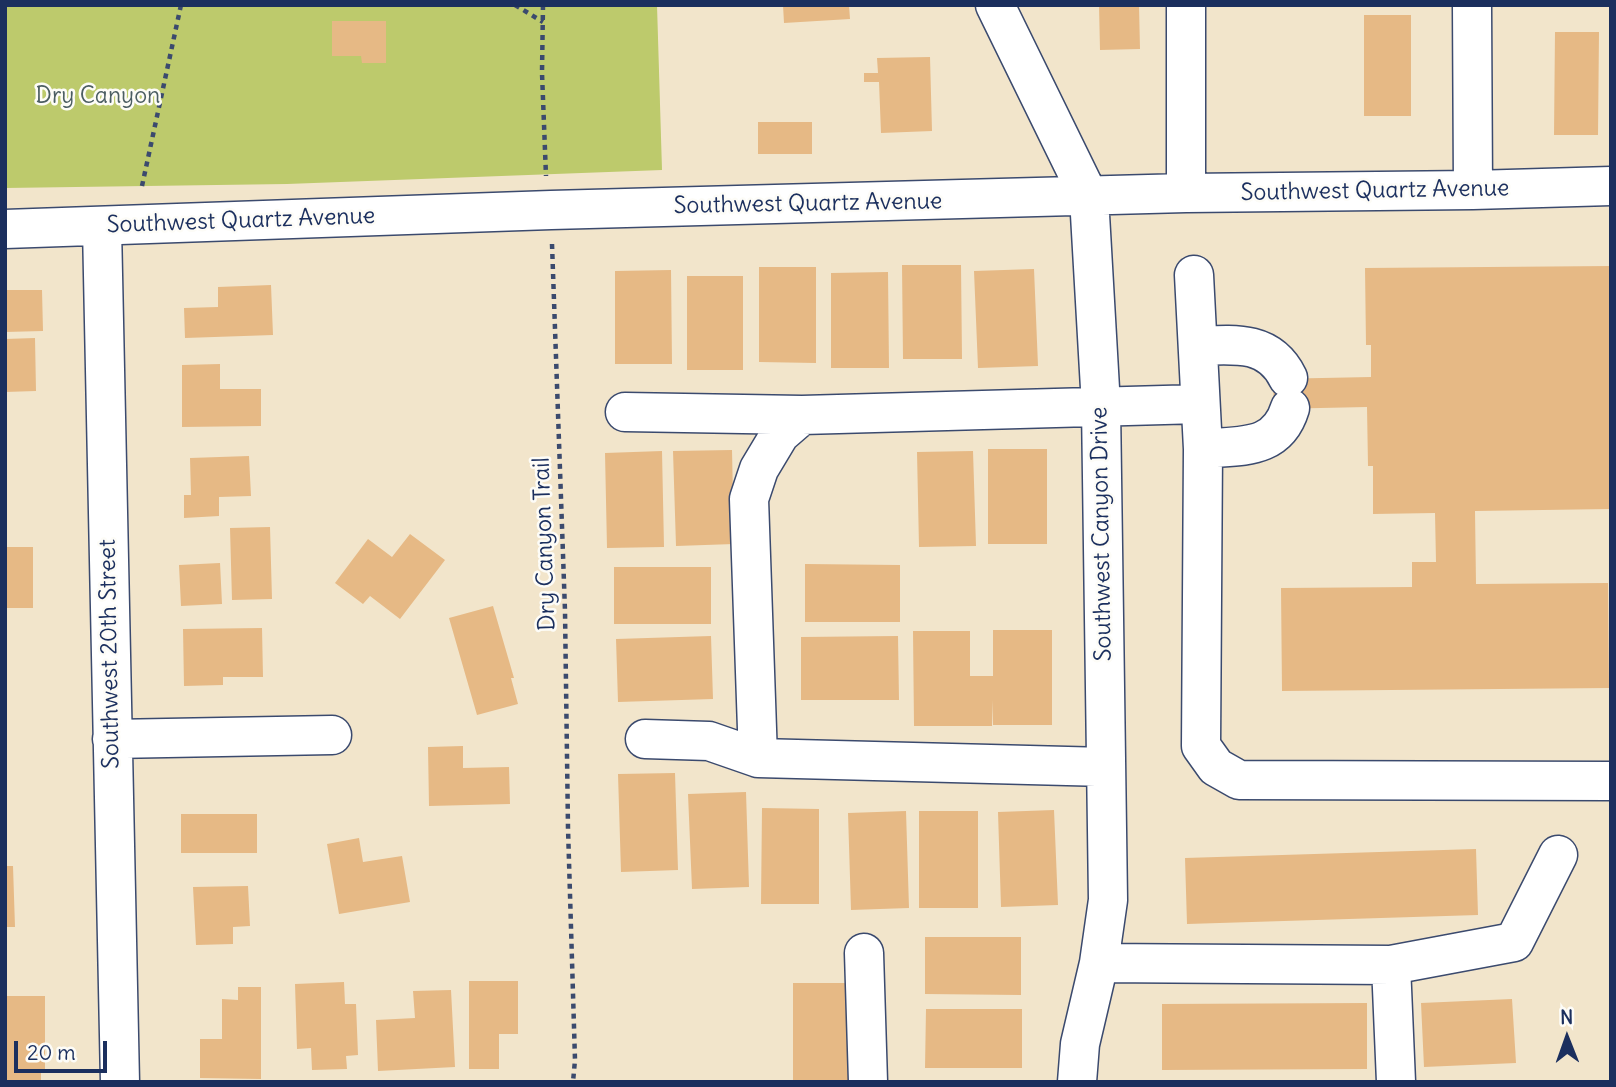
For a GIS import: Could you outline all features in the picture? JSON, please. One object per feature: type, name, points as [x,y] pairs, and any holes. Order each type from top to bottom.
[{"type":"street","name":"Southwest Canyon Drive","points":[[995,5],[1089,197],[1101,406],[1108,900],[1099,963],[1080,1044],[1077,1082]]},
{"type":"street","points":[[1186,5],[1186,193]]},
{"type":"street","points":[[1472,5],[1473,190]]},
{"type":"street","name":"Southwest Quartz Avenue","points":[[5,229],[551,210],[1186,193],[1611,186]]},
{"type":"street","name":"Southwest 20th Street","points":[[102,227],[120,1082]]},
{"type":"street","points":[[1195,275],[1203,449],[1201,746],[1216,767],[1239,780],[1611,781]]},
{"type":"street","points":[[1199,346],[1230,344],[1252,347],[1269,354],[1282,365],[1289,393],[1286,422],[1279,430],[1259,443],[1203,449]]},
{"type":"street","points":[[625,412],[802,415],[1200,404]]},
{"type":"street","points":[[758,758],[749,499],[759,469],[780,434],[802,415]]},
{"type":"street","points":[[112,739],[332,735]]},
{"type":"street","points":[[645,739],[709,741],[758,758],[1106,767]]},
{"type":"street","points":[[1099,963],[1391,965],[1514,942],[1558,855]]},
{"type":"street","points":[[864,953],[868,1082]]},
{"type":"street","points":[[1391,965],[1396,1082]]},
{"type":"path","points":[[142,186],[181,5]]},
{"type":"path","points":[[515,5],[543,22]]},
{"type":"path","name":"Dry Canyon Trail","points":[[543,5],[546,173],[551,210],[565,611],[575,1060],[573,1082]]},
{"type":"green space","name":"Dry Canyon","points":[[5,5],[657,5],[662,170],[287,184],[5,188]]},
{"type":"building","points":[[783,5],[849,5],[850,19],[784,23]]},
{"type":"building","points":[[1099,5],[1139,5],[1140,49],[1100,50]]},
{"type":"building","points":[[1364,15],[1411,15],[1411,116],[1364,116]]},
{"type":"building","points":[[332,21],[386,21],[386,63],[362,63],[361,56],[332,56]]},
{"type":"building","points":[[1555,32],[1599,32],[1598,135],[1554,135]]},
{"type":"building","points":[[930,57],[932,131],[881,133],[879,82],[864,82],[864,73],[878,73],[877,58]]},
{"type":"building","points":[[758,122],[812,122],[812,154],[758,154]]},
{"type":"building","points":[[902,265],[961,265],[962,359],[903,359]]},
{"type":"building","points":[[1611,266],[1611,509],[1475,511],[1476,584],[1608,583],[1609,688],[1282,691],[1281,588],[1412,587],[1412,562],[1436,562],[1435,513],[1373,514],[1373,466],[1368,466],[1367,407],[1274,409],[1273,379],[1371,377],[1371,345],[1366,345],[1365,268]]},
{"type":"building","points":[[759,267],[816,267],[816,363],[759,362]]},
{"type":"building","points":[[1034,269],[1038,366],[978,368],[974,271]]},
{"type":"building","points":[[671,270],[672,364],[615,364],[615,271]]},
{"type":"building","points":[[888,272],[889,368],[831,368],[831,273]]},
{"type":"building","points":[[687,276],[743,276],[743,370],[687,370]]},
{"type":"building","points":[[271,285],[273,335],[185,338],[184,308],[218,307],[218,287]]},
{"type":"building","points":[[5,290],[42,290],[43,331],[5,332]]},
{"type":"building","points":[[35,338],[36,391],[5,392],[5,339]]},
{"type":"building","points":[[220,364],[220,389],[261,389],[261,426],[182,427],[182,365]]},
{"type":"building","points":[[988,449],[1047,449],[1047,544],[988,544]]},
{"type":"building","points":[[732,450],[734,544],[676,546],[673,451]]},
{"type":"building","points":[[662,451],[664,547],[607,548],[605,453]]},
{"type":"building","points":[[973,451],[976,546],[919,547],[917,452]]},
{"type":"building","points":[[249,456],[251,496],[219,497],[219,516],[184,518],[184,495],[191,495],[190,458]]},
{"type":"building","points":[[270,527],[272,599],[232,600],[230,528]]},
{"type":"building","points":[[410,534],[445,560],[400,619],[370,596],[363,604],[335,583],[368,539],[392,557]]},
{"type":"building","points":[[5,547],[33,547],[33,608],[5,608]]},
{"type":"building","points":[[220,563],[222,604],[181,606],[179,565]]},
{"type":"building","points":[[805,564],[900,565],[900,622],[805,622]]},
{"type":"building","points":[[614,567],[711,567],[711,624],[614,624]]},
{"type":"building","points":[[493,606],[514,678],[511,678],[518,704],[477,715],[449,618]]},
{"type":"building","points":[[262,628],[263,677],[223,677],[223,685],[184,686],[183,629]]},
{"type":"building","points":[[993,630],[1052,630],[1052,725],[993,725],[992,700],[992,726],[914,726],[913,631],[970,631],[970,676],[993,676]]},
{"type":"building","points":[[711,636],[713,699],[618,702],[616,639]]},
{"type":"building","points":[[898,636],[899,700],[801,700],[801,637]]},
{"type":"building","points":[[463,746],[463,768],[509,767],[510,804],[429,806],[428,747]]},
{"type":"building","points":[[675,773],[678,870],[621,872],[618,774]]},
{"type":"building","points":[[746,792],[749,887],[692,889],[688,794]]},
{"type":"building","points":[[762,808],[819,809],[819,904],[761,904]]},
{"type":"building","points":[[1054,810],[1058,905],[1001,907],[998,812]]},
{"type":"building","points":[[906,811],[909,908],[851,910],[848,813]]},
{"type":"building","points":[[919,811],[978,811],[978,908],[919,908]]},
{"type":"building","points":[[181,814],[257,814],[257,853],[181,853]]},
{"type":"building","points":[[359,838],[363,862],[402,856],[410,902],[339,914],[327,844]]},
{"type":"building","points":[[1476,849],[1478,915],[1187,924],[1185,858]]},
{"type":"building","points":[[5,866],[13,866],[15,927],[5,927]]},
{"type":"building","points":[[248,886],[250,926],[233,927],[233,944],[196,945],[193,887]]},
{"type":"building","points":[[925,937],[1021,937],[1021,995],[925,994]]},
{"type":"building","points":[[469,981],[518,981],[518,1034],[499,1034],[499,1069],[469,1069]]},
{"type":"building","points":[[344,982],[345,1004],[356,1004],[358,1055],[346,1056],[347,1069],[312,1070],[311,1048],[297,1049],[295,984]]},
{"type":"building","points":[[793,983],[852,983],[852,1082],[793,1082]]},
{"type":"building","points":[[238,987],[261,987],[261,1079],[200,1078],[200,1039],[222,1039],[222,999],[238,1000]]},
{"type":"building","points":[[451,990],[455,1067],[378,1071],[376,1020],[415,1018],[413,991]]},
{"type":"building","points":[[7,996],[45,996],[45,1071],[41,1071],[41,1082],[7,1082]]},
{"type":"building","points":[[1512,999],[1516,1063],[1424,1067],[1421,1003]]},
{"type":"building","points":[[1367,1003],[1367,1069],[1162,1070],[1162,1004]]},
{"type":"building","points":[[926,1009],[1022,1009],[1022,1068],[925,1068]]}]
